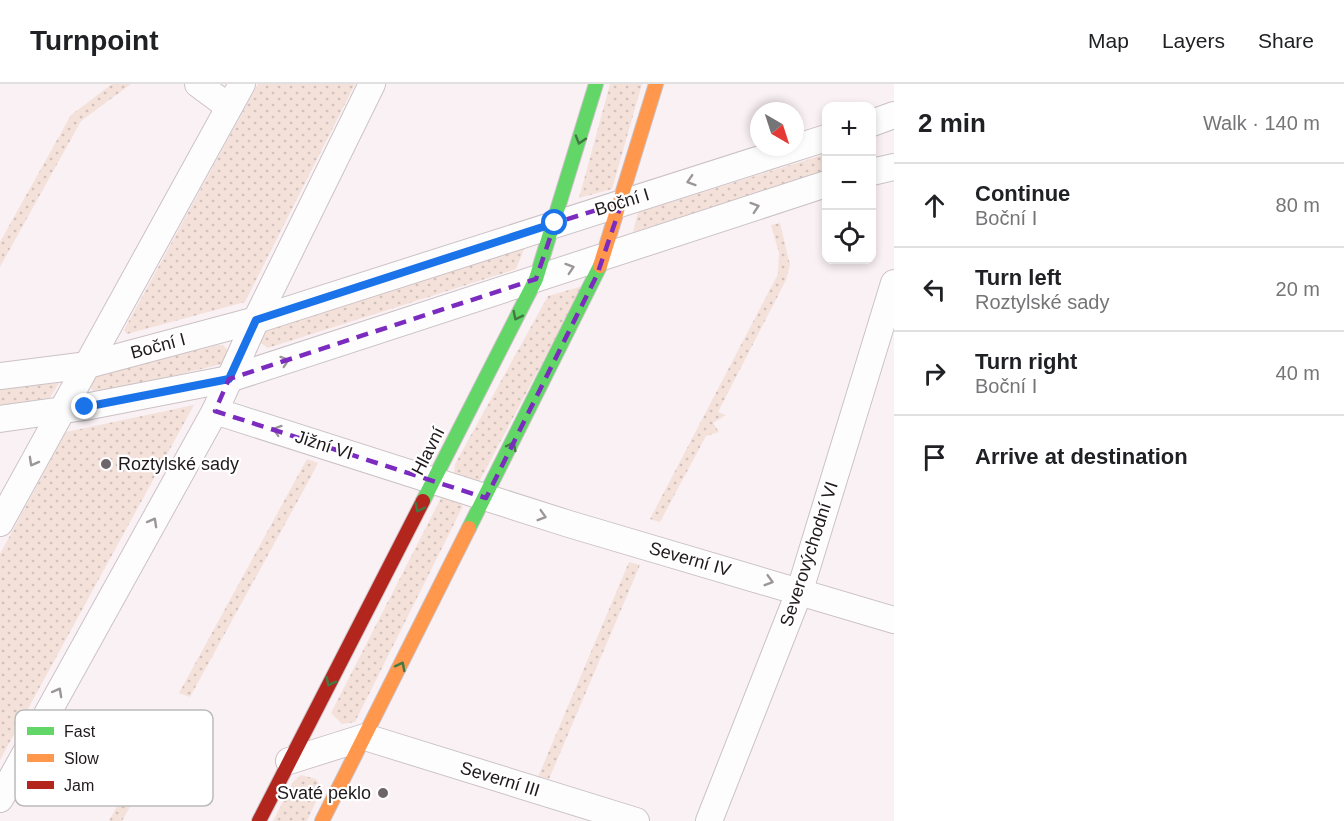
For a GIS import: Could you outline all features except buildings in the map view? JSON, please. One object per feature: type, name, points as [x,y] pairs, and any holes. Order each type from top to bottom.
[{"type":"street","points":[[198,84],[229,107]]},
{"type":"street","points":[[0,523],[242,84]]},
{"type":"street","points":[[49,710],[215,411],[256,320],[372,84]]},
{"type":"street","name":"Hlavní","points":[[259,821],[536,279],[596,84]]},
{"type":"street","points":[[322,821],[605,257],[656,84]]},
{"type":"street","points":[[876,122],[894,115]]},
{"type":"street","name":"Boční I","points":[[0,376],[88,365],[256,320],[822,139]]},
{"type":"street","points":[[876,171],[894,167]]},
{"type":"street","points":[[0,419],[61,411],[229,379],[822,185]]},
{"type":"street","name":"Severovýchodní VI","points":[[709,821],[800,590],[893,292]]},
{"type":"street","name":"Jižní VI","points":[[215,411],[433,479],[486,498]]},
{"type":"street","name":"Severní IV","points":[[486,498],[800,590],[894,620]]},
{"type":"street","points":[[289,761],[365,737]]},
{"type":"street","name":"Severní III","points":[[365,737],[636,821]]},
{"type":"street","points":[[0,799],[15,772]]},
{"type":"highlighted area","points":[[622,202],[597,275],[486,498],[215,411],[229,379],[536,279],[555,223]]},
{"type":"shaded area","points":[[112,84],[131,84],[81,121],[0,267],[0,242],[71,115]]},
{"type":"shaded area","points":[[258,84],[355,84],[245,302],[127,334],[124,330]]},
{"type":"shaded area","points":[[610,84],[642,84],[612,189],[579,198]]},
{"type":"shaded area","points":[[822,155],[822,173],[633,232],[638,212]]},
{"type":"shaded area","points":[[780,223],[790,265],[786,280],[718,412],[726,415],[713,423],[719,432],[706,436],[660,522],[650,519],[778,274],[779,253],[771,225]]},
{"type":"shaded area","points":[[525,247],[516,269],[268,348],[261,343],[268,327]]},
{"type":"shaded area","points":[[583,286],[479,482],[454,474],[455,464],[548,296]]},
{"type":"shaded area","points":[[223,345],[230,353],[226,363],[98,394],[91,389],[89,382],[94,375]]},
{"type":"shaded area","points":[[59,383],[48,401],[0,407],[0,389]]},
{"type":"shaded area","points":[[194,405],[27,710],[15,710],[15,733],[0,760],[0,554],[66,432]]},
{"type":"shaded area","points":[[307,459],[318,463],[307,484],[190,697],[179,693]]},
{"type":"shaded area","points":[[442,496],[457,501],[463,506],[355,722],[342,724],[331,713]]},
{"type":"shaded area","points":[[629,562],[640,565],[549,779],[538,777]]},
{"type":"shaded area","points":[[301,775],[316,779],[322,788],[307,821],[273,821],[293,782]]},
{"type":"shaded area","points":[[117,806],[130,806],[122,821],[109,821]]},
{"type":"traffic: fast","points":[[423,501],[536,279],[596,84]]},
{"type":"traffic: fast","points":[[469,528],[600,266]]},
{"type":"traffic: slow","points":[[600,266],[656,84]]},
{"type":"traffic: slow","points":[[322,821],[469,528]]},
{"type":"traffic: jam","points":[[259,821],[423,501]]},
{"type":"place","name":"Roztylské sady","points":[[106,464]]},
{"type":"place","name":"Svaté peklo","points":[[383,793]]},
{"type":"route","points":[[85,407],[229,379],[256,320],[555,223]]}]
